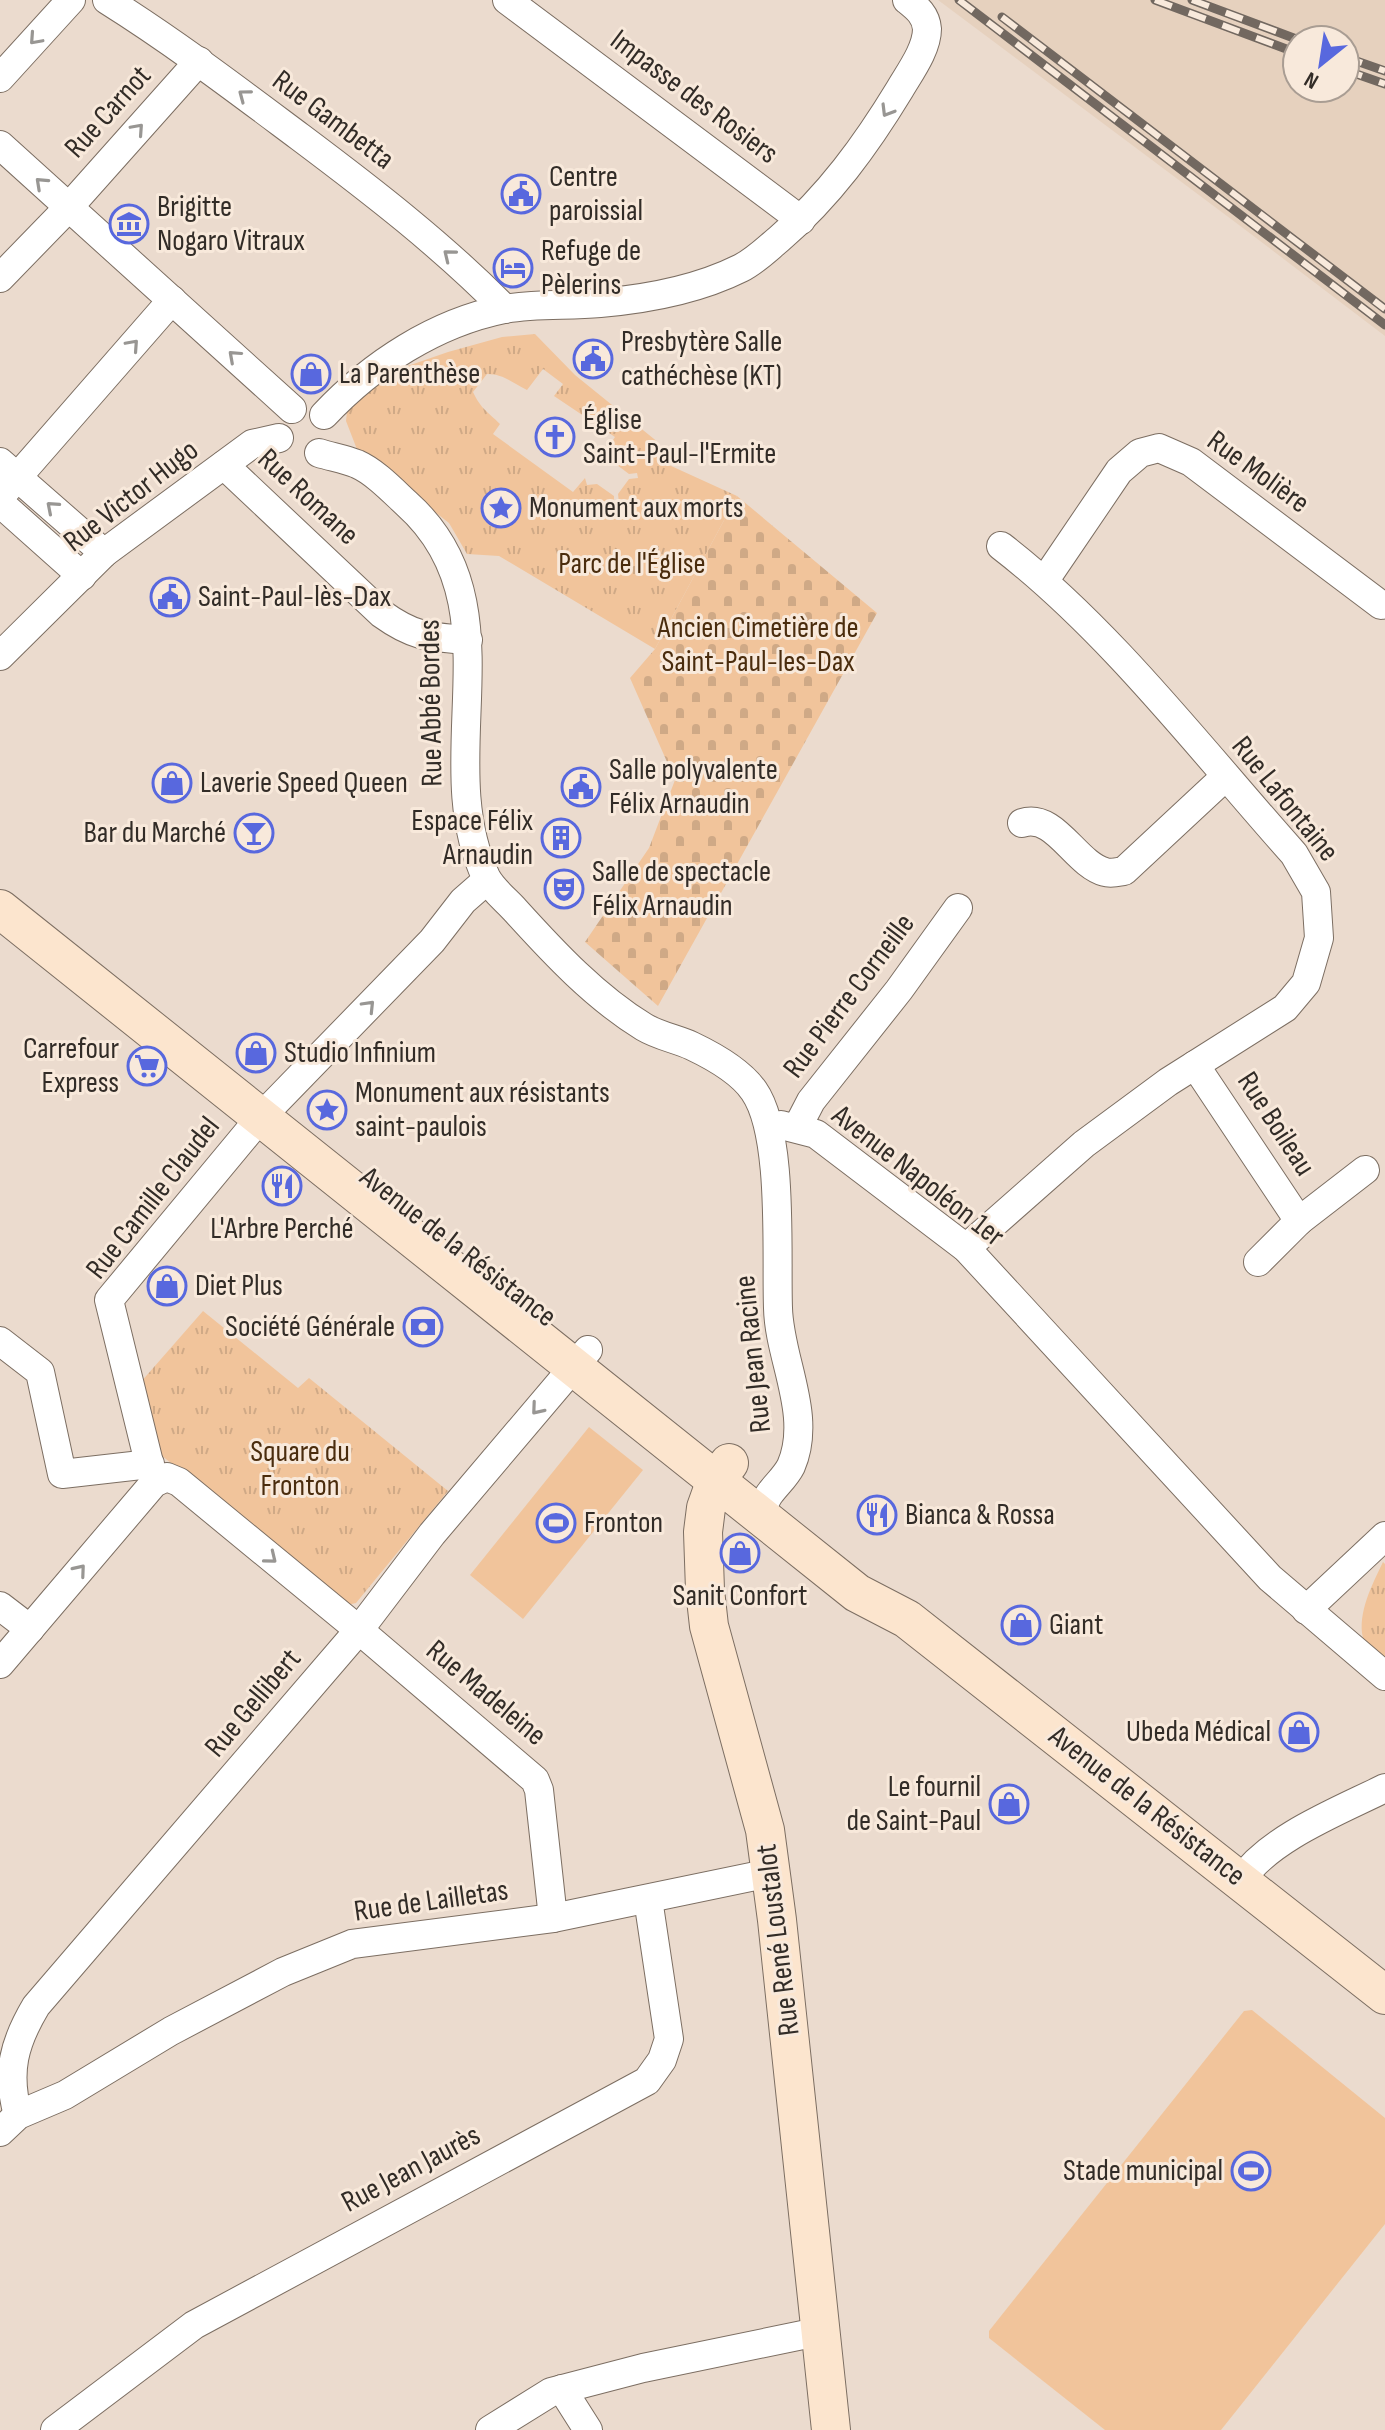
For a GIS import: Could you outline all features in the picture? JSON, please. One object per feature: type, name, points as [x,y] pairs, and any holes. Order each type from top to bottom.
[{"type":"main road","name":"Avenue de la Résistance","points":[[0,883],[268,1110]]},
{"type":"main road","name":"Avenue de la Résistance","points":[[0,909],[268,1110],[764,1504],[870,1574],[907,1619],[1385,1995]]},
{"type":"main road","name":"Rue René Loustalot","points":[[722,1471],[706,1508],[703,1532],[709,1626],[765,1830],[831,2430]]},
{"type":"street","points":[[0,78],[71,0]]},
{"type":"street","name":"Rue Gambetta","points":[[107,0],[171,40],[371,191],[461,264],[505,309]]},
{"type":"street","name":"Impasse des Rosiers","points":[[507,0],[801,220]]},
{"type":"street","points":[[324,415],[388,358],[458,322],[505,309],[602,303],[684,288],[747,264],[801,220],[848,168],[875,130],[925,43],[927,27],[920,10],[907,0]]},
{"type":"street","name":"Rue Carnot","points":[[0,278],[68,208],[199,61]]},
{"type":"street","points":[[0,145],[292,409]]},
{"type":"street","points":[[104,553],[6,478],[172,300]]},
{"type":"street","points":[[306,406],[324,415],[330,437],[319,453],[309,458],[297,457],[283,447],[279,438],[280,421],[292,409],[306,406]]},
{"type":"street","name":"Rue Victor Hugo","points":[[0,656],[104,553],[252,444],[279,438]]},
{"type":"street","name":"Rue Molière","points":[[1045,580],[1119,471],[1140,453],[1159,448],[1191,462],[1381,605]]},
{"type":"street","name":"Rue Abbé Bordes","points":[[319,453],[361,466],[428,524],[446,551],[459,583],[468,640],[468,824],[487,880]]},
{"type":"street","name":"Rue Romane","points":[[224,465],[382,614],[403,629],[422,636],[468,640]]},
{"type":"street","points":[[0,503],[82,576]]},
{"type":"street","name":"Rue Lafontaine","points":[[966,1248],[1084,1144],[1195,1065],[1285,1008],[1306,983],[1319,938],[1316,892],[1294,854],[1112,648],[1045,580],[1001,546]]},
{"type":"street","points":[[1022,823],[1031,820],[1047,826],[1091,865],[1107,873],[1124,871],[1225,777]]},
{"type":"street","points":[[268,1110],[440,932],[463,901],[487,880],[550,948],[613,1005],[647,1029],[693,1046],[732,1069],[783,1127]]},
{"type":"street","name":"Rue Pierre Corneille","points":[[783,1127],[811,1101],[899,990],[958,908]]},
{"type":"street","name":"Rue Boileau","points":[[1195,1065],[1299,1221]]},
{"type":"street","name":"Rue Camille Claudel","points":[[152,1473],[109,1300],[268,1110]]},
{"type":"street","name":"Avenue Napoléon 1er","points":[[783,1127],[816,1134],[966,1248],[1270,1578],[1385,1676]]},
{"type":"street","name":"Rue Jean Racine","points":[[764,1504],[792,1465],[797,1443],[798,1411],[778,1320],[774,1177],[783,1127]]},
{"type":"street","name":"Rue Boileau","points":[[1258,1262],[1299,1221],[1365,1170]]},
{"type":"street","points":[[0,1341],[40,1372],[62,1474],[152,1473]]},
{"type":"street","name":"Rue Gellibert","points":[[9,2123],[14,2100],[12,2055],[36,2006],[359,1630],[432,1534],[581,1358]]},
{"type":"street","points":[[0,1664],[152,1473]]},
{"type":"street","name":"Rue Madeleine","points":[[152,1473],[179,1482],[535,1780],[539,1790],[553,1918]]},
{"type":"street","points":[[1306,1610],[1385,1536]]},
{"type":"street","points":[[0,1606],[30,1629]]},
{"type":"street","points":[[1241,1880],[1252,1864],[1274,1846],[1385,1788]]},
{"type":"street","name":"Rue de Lailletas","points":[[9,2123],[65,2095],[171,2031],[283,1972],[352,1944],[553,1918],[770,1873]]},
{"type":"street","name":"Rue Jean Jaurès","points":[[55,2430],[194,2325],[647,2081],[662,2060],[669,2039],[648,1899]]},
{"type":"street","points":[[490,2430],[551,2392],[643,2368],[822,2331]]},
{"type":"street","points":[[562,2389],[588,2430]]},
{"type":"shaded area","points":[[938,0],[1385,0],[1385,336],[1235,222]]},
{"type":"green space","name":"Parc de l'Église","points":[[535,334],[575,375],[659,443],[658,460],[737,496],[655,649],[499,556],[467,554],[449,523],[358,452],[346,421],[348,403],[370,379],[502,337]],"holes":[[[543,369],[563,384],[554,396],[615,437],[605,452],[612,454],[613,462],[629,474],[637,473],[638,478],[629,479],[618,494],[619,503],[614,504],[614,496],[597,484],[587,485],[585,478],[573,492],[493,434],[500,424],[473,392],[487,374],[503,377],[527,390]]]},
{"type":"green space","name":"Ancien Cimetière de Saint-Paul-les-Dax","points":[[737,496],[877,613],[658,1006],[585,942],[649,848],[675,780],[630,678],[655,649]]},
{"type":"green space","name":"Square du Fronton","points":[[203,1311],[298,1388],[309,1378],[448,1491],[356,1603],[347,1605],[156,1451],[140,1383]]},
{"type":"green space","name":"Fronton","points":[[589,1427],[643,1470],[523,1619],[470,1575]]},
{"type":"green space","points":[[1383,1562],[1385,1662],[1366,1645],[1362,1628],[1367,1598]]},
{"type":"green space","name":"Stade municipal","points":[[1252,2010],[1385,2118],[1385,2224],[1221,2430],[1105,2430],[989,2338],[989,2331],[1244,2011]]},
{"type":"railway","points":[[959,0],[1385,325]]},
{"type":"railway","points":[[1155,0],[1281,47]]},
{"type":"railway","points":[[1192,0],[1281,33]]},
{"type":"railway","points":[[1002,17],[1385,309]]},
{"type":"railway","points":[[1361,63],[1385,71]]},
{"type":"railway","points":[[1361,76],[1385,84]]},
{"type":"place","name":"Centre paroissial","points":[[521,194]]},
{"type":"place","name":"Brigitte Nogaro Vitraux","points":[[129,224]]},
{"type":"place","name":"Refuge de Pèlerins","points":[[513,268]]},
{"type":"place","name":"Presbytère Salle cathéchèse (KT)","points":[[593,359]]},
{"type":"place","name":"La Parenthèse","points":[[311,374]]},
{"type":"place","name":"Église Saint-Paul-l'Ermite","points":[[555,437]]},
{"type":"place","name":"Monument aux morts","points":[[501,508]]},
{"type":"place","name":"Saint-Paul-lès-Dax","points":[[170,597]]},
{"type":"place","name":"Laverie Speed Queen","points":[[172,783]]},
{"type":"place","name":"Salle polyvalente Félix Arnaudin","points":[[581,787]]},
{"type":"place","name":"Bar du Marché","points":[[254,833]]},
{"type":"place","name":"Espace Félix Arnaudin","points":[[561,838]]},
{"type":"place","name":"Salle de spectacle Félix Arnaudin","points":[[564,889]]},
{"type":"place","name":"Studio Infinium","points":[[256,1053]]},
{"type":"place","name":"Carrefour Express","points":[[147,1066]]},
{"type":"place","name":"Monument aux résistants saint-paulois","points":[[327,1110]]},
{"type":"place","name":"L'Arbre Perché","points":[[282,1186]]},
{"type":"place","name":"Diet Plus","points":[[167,1286]]},
{"type":"place","name":"Société Générale","points":[[423,1327]]},
{"type":"place","name":"Bianca & Rossa","points":[[877,1515]]},
{"type":"place","name":"Fronton","points":[[556,1523]]},
{"type":"place","name":"Sanit Confort","points":[[740,1553]]},
{"type":"place","name":"Giant","points":[[1021,1625]]},
{"type":"place","name":"Ubeda Médical","points":[[1299,1732]]},
{"type":"place","name":"Le fournil de Saint-Paul","points":[[1009,1804]]},
{"type":"place","name":"Stade municipal","points":[[1251,2171]]}]
